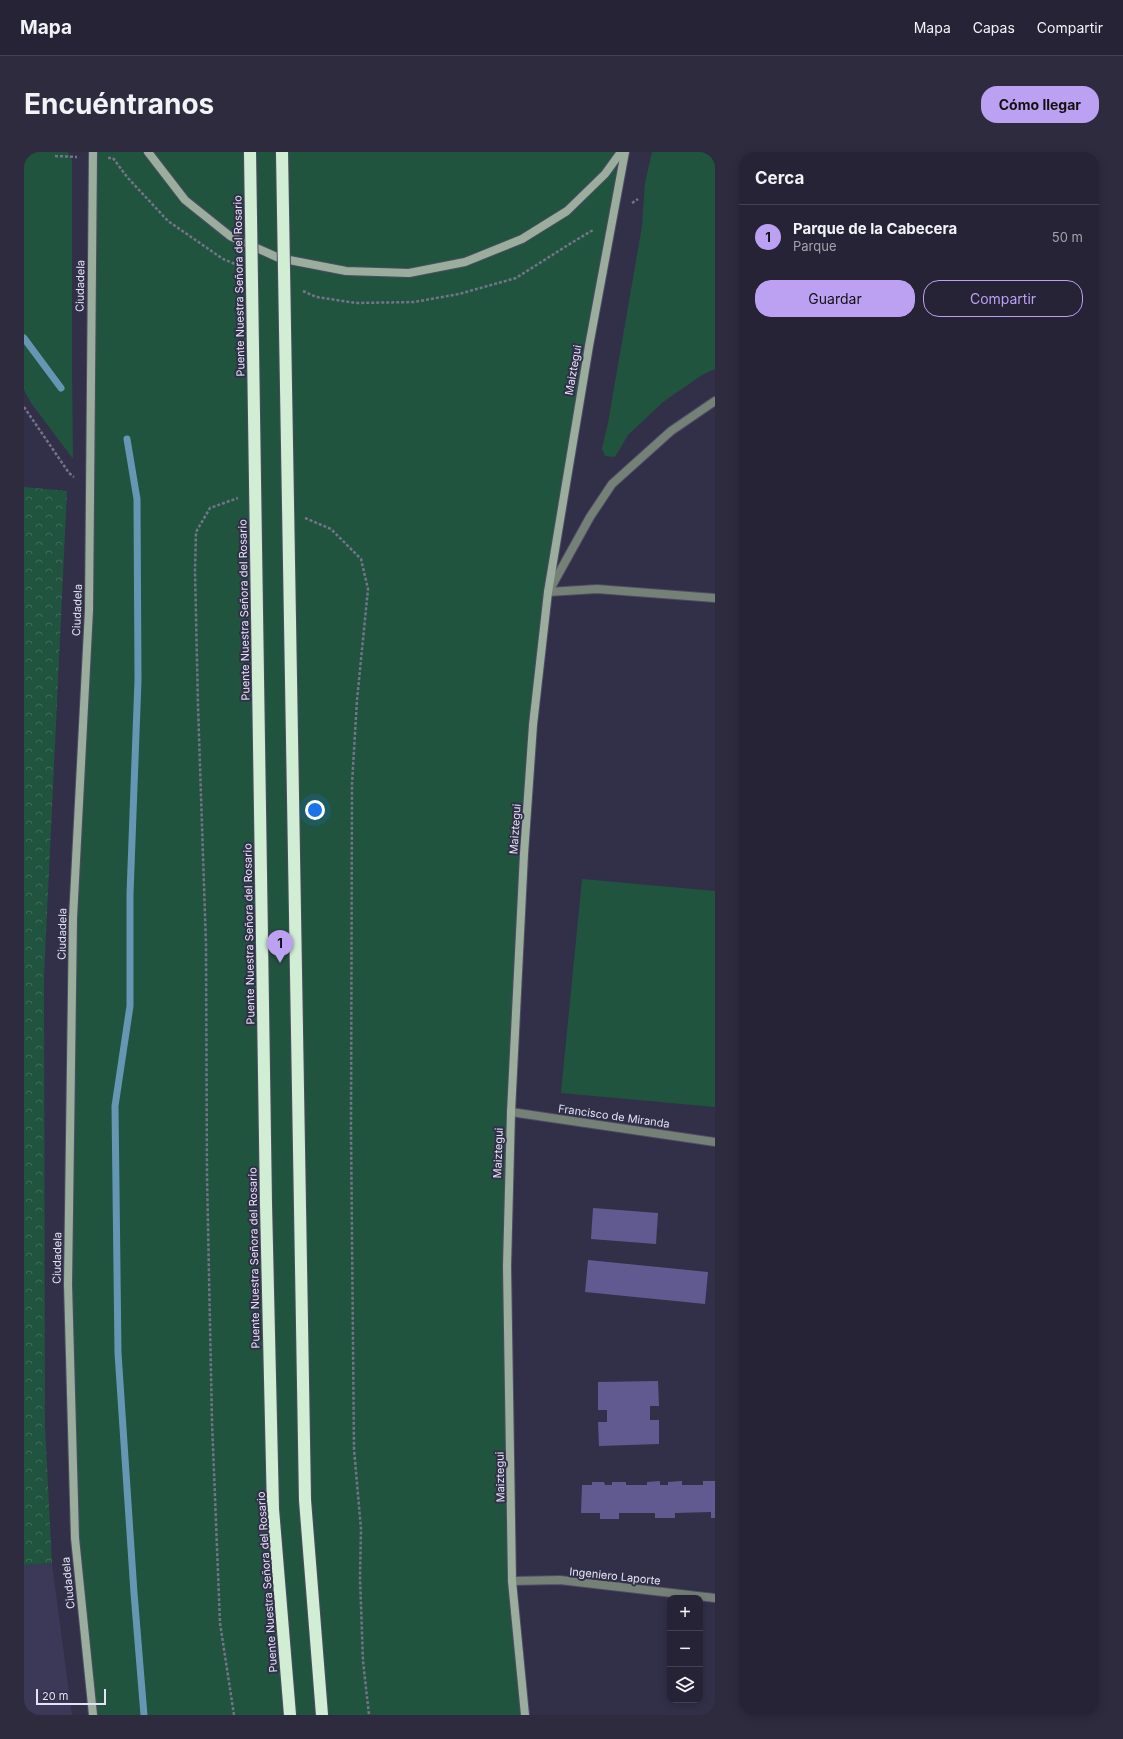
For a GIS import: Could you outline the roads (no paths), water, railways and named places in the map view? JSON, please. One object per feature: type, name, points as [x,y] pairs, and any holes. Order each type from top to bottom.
[{"type":"highway","name":"Puente Nuestra Señora del Rosario","points":[[250,152],[266,1196],[274,1509],[290,1715]]},
{"type":"highway","points":[[282,152],[305,1500],[322,1715]]},
{"type":"main road","name":"Ciudadela","points":[[93,152],[89,610],[73,918],[68,1284],[75,1538],[93,1715]]},
{"type":"main road","points":[[148,152],[185,200],[230,236],[279,258],[346,270],[408,273],[465,262],[522,239],[567,211],[605,174],[620,152]]},
{"type":"main road","name":"Maiztegui","points":[[525,1715],[512,1581],[507,1266],[511,1112],[524,854],[533,725],[548,592],[587,353],[625,152]]},
{"type":"street","name":"Maiztegui","points":[[548,592],[590,516],[612,484],[671,431],[715,401]]},
{"type":"street","points":[[548,592],[597,589],[715,598]]},
{"type":"street","name":"Francisco de Miranda","points":[[511,1112],[715,1142]]},
{"type":"street","name":"Ingeniero Laporte","points":[[512,1581],[560,1580],[715,1598]]},
{"type":"waterway","points":[[24,338],[61,388]]},
{"type":"waterway","points":[[127,439],[137,499],[138,680],[130,894],[130,1006],[115,1106],[118,1353],[134,1593],[144,1715]]},
{"type":"place","name":"Parque de la Cabecera","points":[[280,963]]}]
